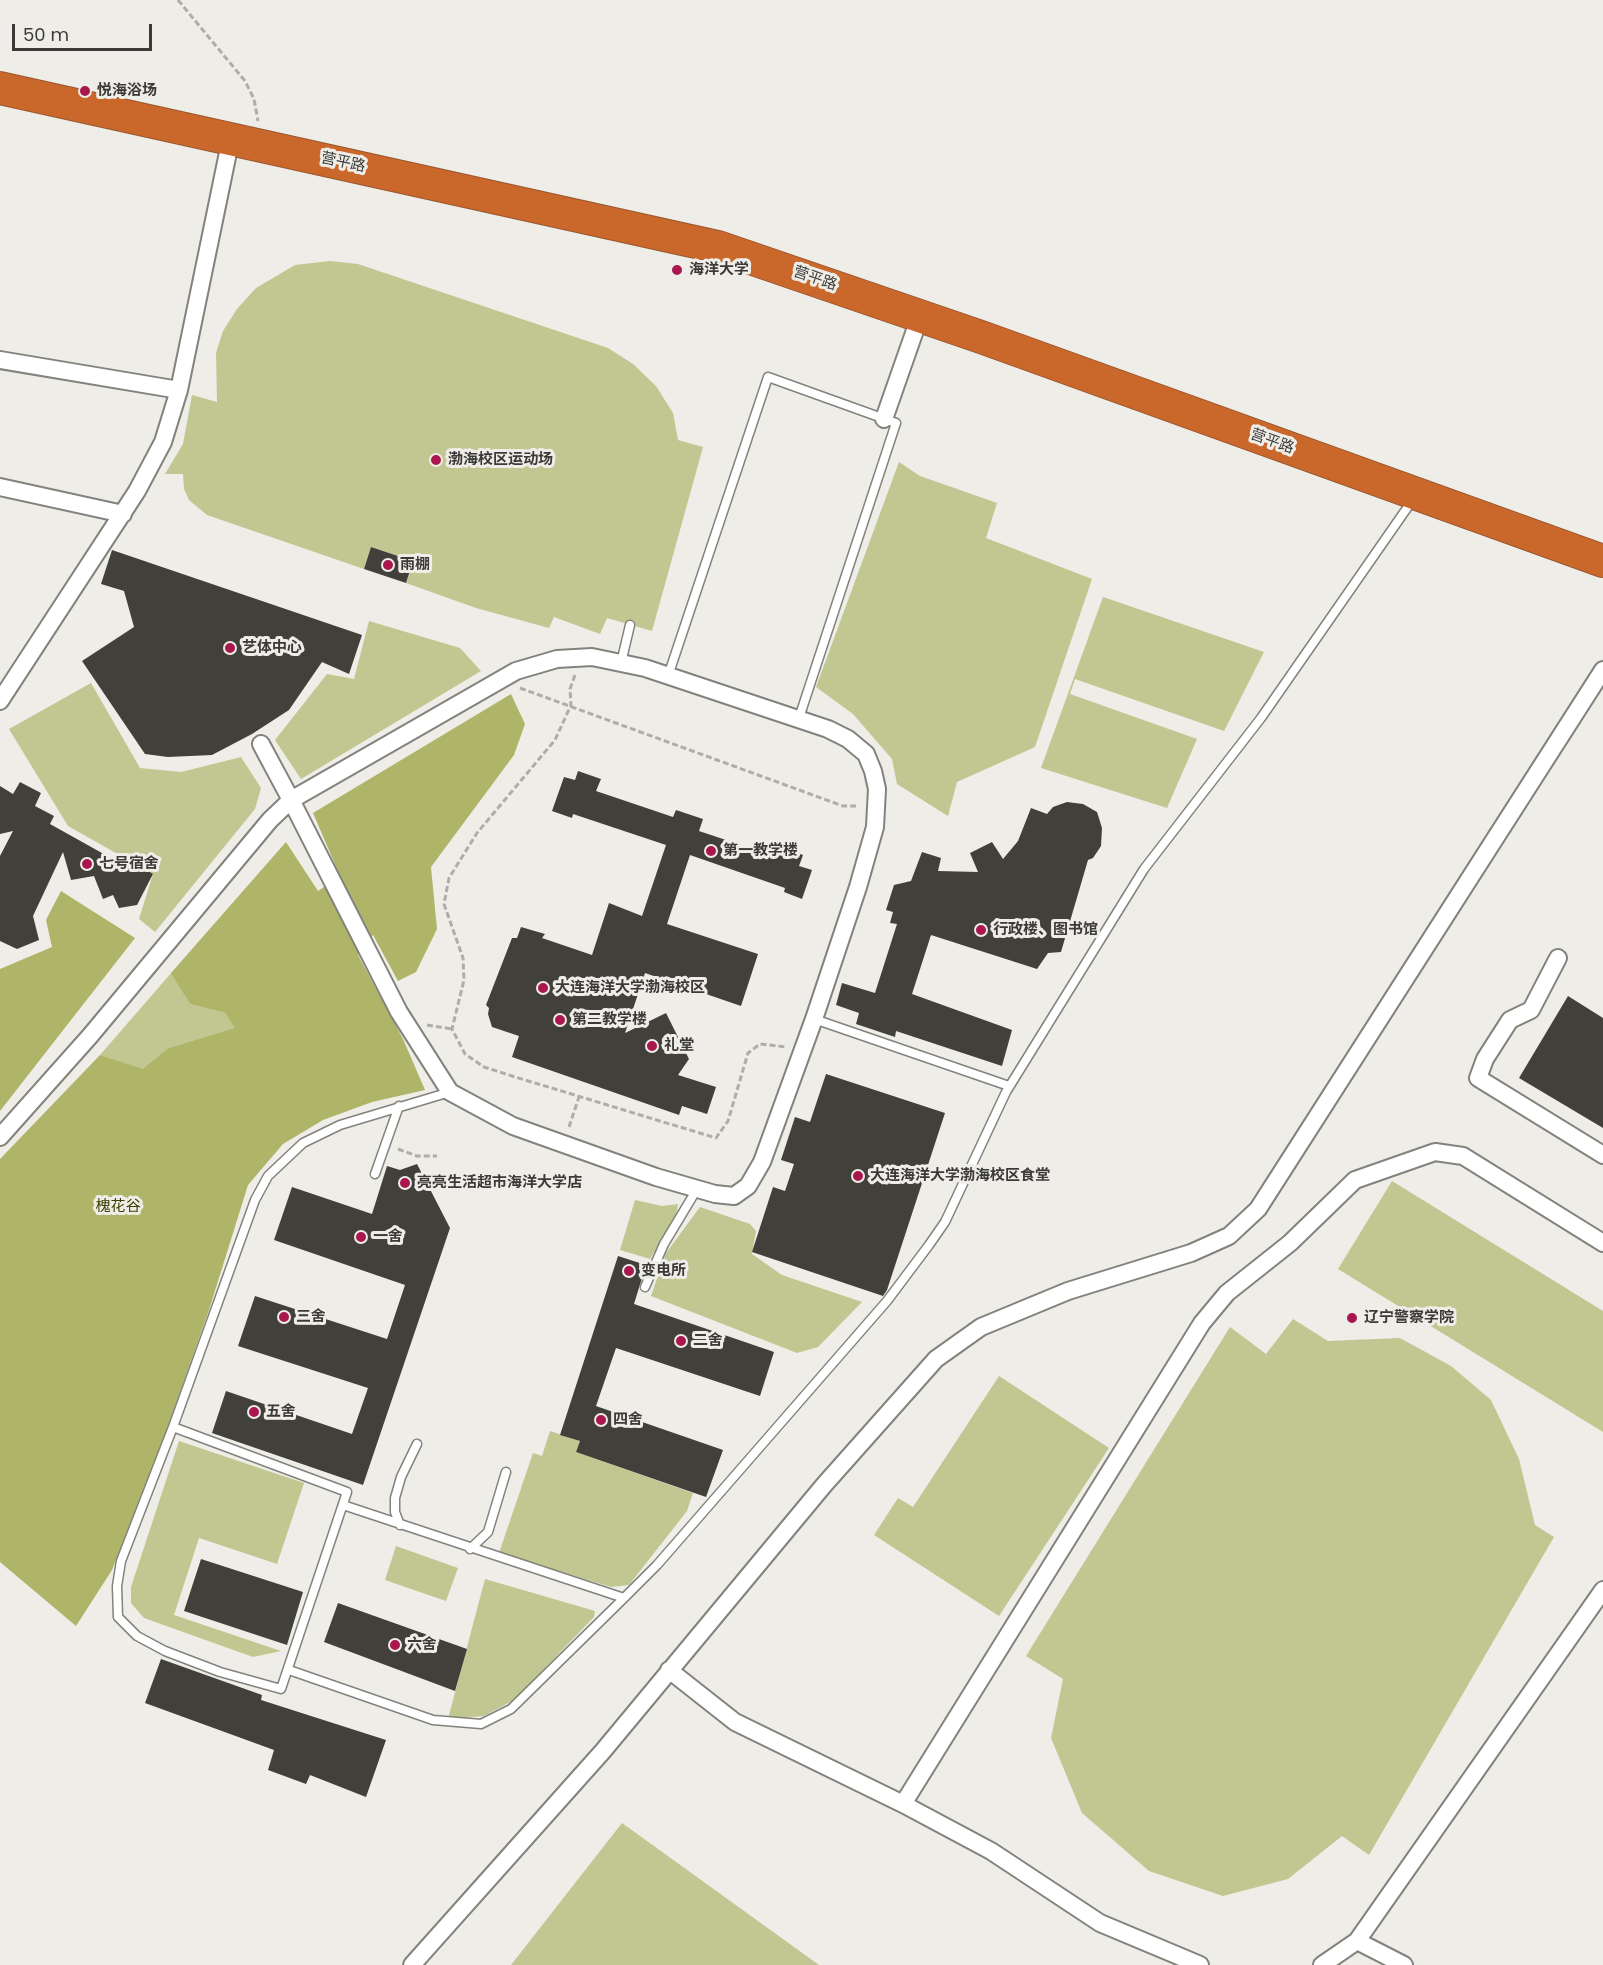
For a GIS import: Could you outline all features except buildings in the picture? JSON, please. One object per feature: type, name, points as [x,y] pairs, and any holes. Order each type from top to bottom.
[{"type":"highway","name":"营平路","points":[[0,88],[699,242],[780,266],[1603,561]]},
{"type":"street","points":[[0,701],[123,513],[152,466],[163,442],[179,390],[242,141]]},
{"type":"street","points":[[884,419],[920,316]]},
{"type":"street","points":[[0,360],[179,390]]},
{"type":"street","points":[[0,487],[123,513]]},
{"type":"street","points":[[0,1137],[98,1027],[270,820],[291,800],[516,671],[557,659],[592,657],[668,676],[799,718],[849,739],[866,754],[877,789],[875,827],[861,877],[814,1019],[762,1162],[748,1186],[734,1196],[697,1189],[656,1177],[513,1126],[450,1092],[399,1012],[328,871],[291,800],[261,744]]},
{"type":"street","points":[[412,1965],[603,1751],[824,1485],[936,1359],[981,1327],[1068,1291],[1191,1253],[1229,1236],[1258,1209],[1603,670]]},
{"type":"street","points":[[1558,958],[1530,1010],[1510,1020],[1485,1059],[1478,1078],[1603,1155]]},
{"type":"street","points":[[903,1804],[1202,1323],[1227,1293],[1290,1243],[1355,1180],[1435,1152],[1463,1156],[1603,1243]]},
{"type":"street","points":[[1322,1965],[1357,1941],[1603,1590]]},
{"type":"street","points":[[669,1671],[735,1722],[903,1804],[991,1851],[1100,1923],[1200,1965]]},
{"type":"street","points":[[1357,1941],[1404,1965]]},
{"type":"lane","points":[[668,676],[768,377],[896,423],[799,718]]},
{"type":"lane","points":[[289,1670],[433,1720],[481,1724],[511,1709],[657,1565],[894,1292],[945,1222],[1009,1086],[1144,869],[1261,718],[1416,494]]},
{"type":"lane","points":[[621,663],[630,625]]},
{"type":"lane","points":[[814,1019],[1009,1086]]},
{"type":"lane","points":[[173,1426],[347,1492],[281,1689],[220,1672],[165,1651],[137,1636],[118,1617],[117,1586],[122,1561],[255,1200],[268,1176],[303,1143],[340,1125],[450,1092]]},
{"type":"lane","points":[[375,1174],[399,1106]]},
{"type":"lane","points":[[645,1287],[664,1244],[697,1189]]},
{"type":"lane","points":[[399,1525],[394,1512],[395,1498],[401,1477],[417,1444]]},
{"type":"lane","points":[[470,1549],[488,1532],[506,1472]]},
{"type":"lane","points":[[343,1505],[470,1549],[624,1598]]},
{"type":"path","points":[[178,0],[245,81],[259,118],[242,141]]},
{"type":"path","points":[[592,657],[576,671],[570,689],[570,705],[555,740],[477,833],[449,878],[444,904],[463,958],[464,980],[452,1029],[465,1054],[484,1067],[716,1138],[728,1121],[748,1053],[760,1044],[779,1045],[802,1052]]},
{"type":"path","points":[[498,681],[570,705],[843,806],[876,804]]},
{"type":"path","points":[[563,1144],[579,1097]]},
{"type":"path","points":[[385,1145],[417,1156],[437,1156]]},
{"type":"green space","name":"渤海校区运动场","points":[[330,261],[358,264],[608,348],[633,364],[656,386],[673,413],[678,440],[703,447],[652,631],[607,618],[600,634],[554,617],[549,628],[476,608],[406,583],[413,561],[371,547],[364,569],[207,515],[189,500],[184,489],[183,474],[165,474],[183,444],[192,395],[217,402],[216,353],[223,331],[237,309],[256,288],[295,265]]},
{"type":"green space","points":[[899,462],[920,476],[997,503],[986,538],[1092,579],[1035,747],[957,782],[948,816],[897,784],[892,759],[853,714],[816,687]]},
{"type":"green space","points":[[1103,597],[1264,652],[1224,731],[1075,679],[1070,694],[1197,739],[1167,808],[1041,768]]},
{"type":"green space","points":[[369,621],[460,648],[481,671],[301,779],[275,740],[327,674],[354,679]]},
{"type":"green space","points":[[91,683],[140,768],[181,772],[241,757],[261,788],[255,809],[155,932],[139,919],[153,874],[68,826],[9,729]]},
{"type":"green space","name":"槐花谷","points":[[511,694],[525,724],[514,755],[431,867],[437,929],[416,972],[398,981],[373,935],[358,955],[403,1039],[425,1090],[372,1102],[323,1120],[283,1144],[248,1185],[209,1310],[162,1443],[112,1570],[76,1626],[0,1562],[0,1159],[100,1055],[143,1069],[168,1048],[235,1028],[225,1013],[190,1004],[171,973],[286,842],[318,891],[340,876],[313,813]]},
{"type":"green space","points":[[61,891],[135,938],[0,1111],[0,969],[52,947],[46,920]]},
{"type":"green space","points":[[172,972],[190,1004],[225,1013],[236,1028],[168,1048],[143,1070],[100,1055]]},
{"type":"green space","points":[[1392,1181],[1603,1311],[1603,1432],[1338,1269]]},
{"type":"green space","points":[[635,1200],[662,1206],[678,1204],[676,1216],[650,1259],[620,1250]]},
{"type":"green space","points":[[700,1207],[750,1224],[756,1231],[752,1254],[782,1275],[862,1302],[818,1347],[797,1353],[651,1296],[666,1253]]},
{"type":"green space","points":[[1293,1319],[1328,1341],[1400,1338],[1451,1366],[1491,1400],[1519,1459],[1535,1525],[1554,1537],[1369,1855],[1342,1836],[1288,1879],[1223,1896],[1149,1871],[1082,1813],[1051,1738],[1063,1679],[1026,1656],[1230,1327],[1266,1354]]},
{"type":"green space","points":[[999,1376],[1109,1448],[999,1616],[874,1535],[898,1498],[913,1507]]},
{"type":"green space","points":[[550,1431],[580,1441],[576,1452],[693,1493],[687,1511],[629,1585],[611,1587],[499,1553],[533,1453],[542,1456]]},
{"type":"green space","points":[[179,1441],[304,1483],[277,1564],[199,1538],[174,1615],[281,1651],[253,1657],[144,1618],[131,1603],[131,1587]]},
{"type":"green space","points":[[396,1546],[458,1568],[446,1601],[385,1580]]},
{"type":"green space","points":[[485,1579],[595,1611],[594,1617],[514,1700],[484,1716],[448,1719]]},
{"type":"green space","points":[[622,1823],[819,1965],[511,1965]]},
{"type":"place","name":"悦海浴场","points":[[85,91]]},
{"type":"place","name":"海洋大学","points":[[677,270]]},
{"type":"place","name":"渤海校区运动场","points":[[436,460]]},
{"type":"place","name":"雨棚","points":[[388,565]]},
{"type":"place","name":"艺体中心","points":[[230,648]]},
{"type":"place","name":"第一教学楼","points":[[711,851]]},
{"type":"place","name":"七号宿舍","points":[[87,864]]},
{"type":"place","name":"行政楼、图书馆","points":[[981,930]]},
{"type":"place","name":"大连海洋大学渤海校区","points":[[543,988]]},
{"type":"place","name":"第二教学楼","points":[[560,1020]]},
{"type":"place","name":"礼堂","points":[[652,1046]]},
{"type":"place","name":"大连海洋大学渤海校区食堂","points":[[858,1176]]},
{"type":"place","name":"亮亮生活超市海洋大学店","points":[[405,1183]]},
{"type":"place","name":"一舍","points":[[361,1237]]},
{"type":"place","name":"变电所","points":[[629,1271]]},
{"type":"place","name":"三舍","points":[[284,1317]]},
{"type":"place","name":"辽宁警察学院","points":[[1352,1318]]},
{"type":"place","name":"二舍","points":[[681,1341]]},
{"type":"place","name":"五舍","points":[[254,1412]]},
{"type":"place","name":"四舍","points":[[601,1420]]},
{"type":"place","name":"六舍","points":[[395,1645]]}]
